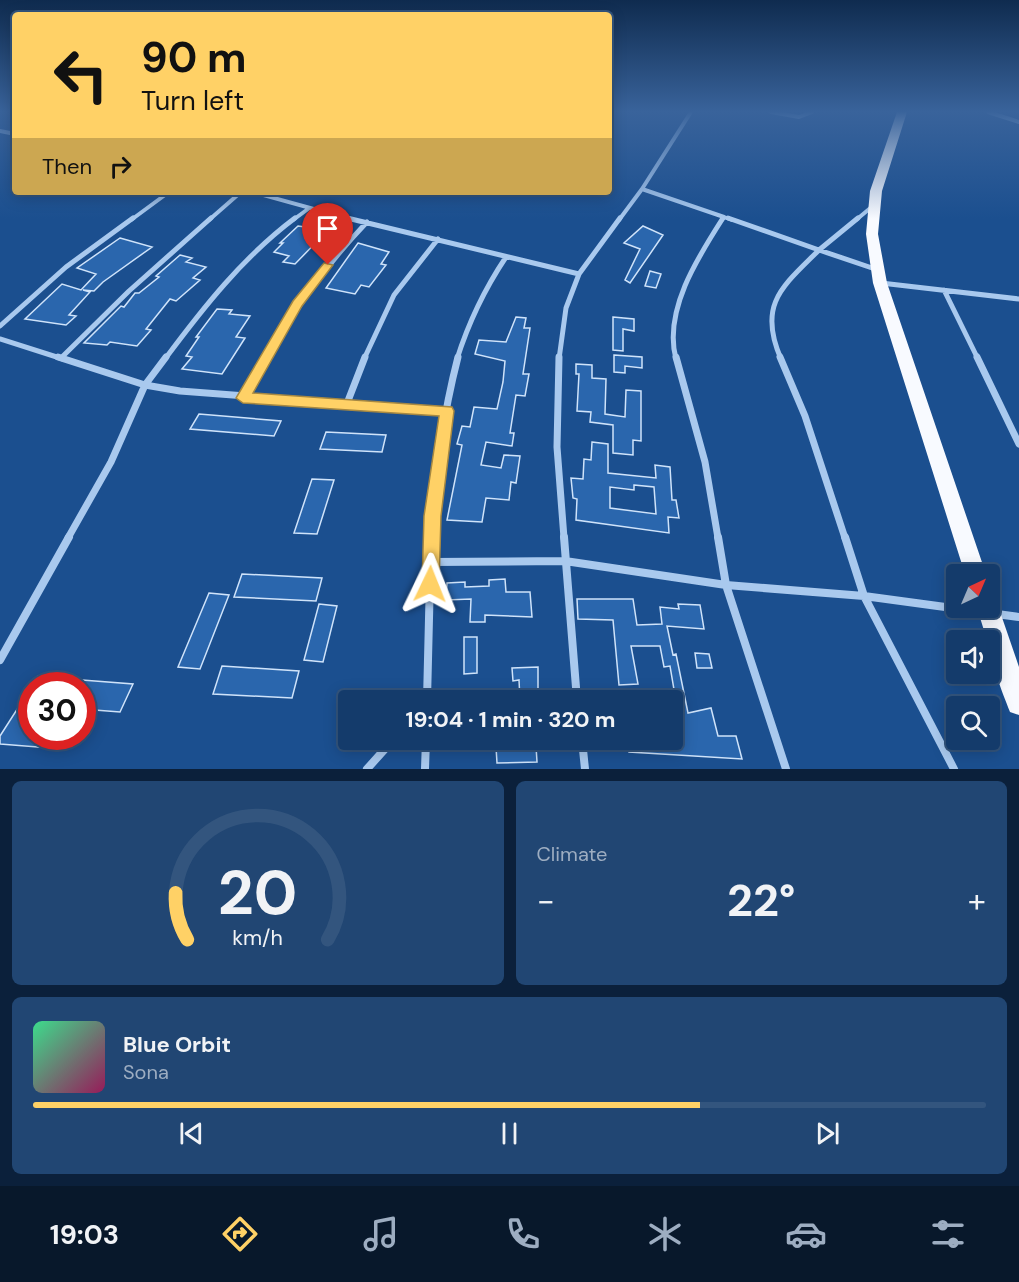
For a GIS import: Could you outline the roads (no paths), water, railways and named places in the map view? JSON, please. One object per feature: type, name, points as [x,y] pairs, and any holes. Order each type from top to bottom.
[{"type":"highway","points":[[891,148],[874,205],[872,234],[879,276],[896,338],[973,564]]},
{"type":"highway","points":[[991,618],[1019,703]]},
{"type":"street","points":[[576,690],[557,447],[558,364],[566,308],[579,274],[642,189],[668,148]]},
{"type":"street","points":[[642,189],[819,250],[879,276],[945,290],[1019,299]]},
{"type":"street","points":[[0,326],[66,267],[165,195]]},
{"type":"street","points":[[61,358],[129,291],[238,195]]},
{"type":"street","points":[[263,195],[579,274]]},
{"type":"street","points":[[874,205],[819,250],[780,289],[771,317],[773,341],[805,416],[864,596],[954,769]]},
{"type":"street","points":[[0,660],[111,462],[145,385],[212,296],[274,234],[309,208]]},
{"type":"street","points":[[724,217],[700,254],[684,291],[675,320],[674,350],[705,462],[726,585],[786,769]]},
{"type":"street","points":[[243,398],[298,304],[338,253],[367,222]]},
{"type":"street","points":[[346,406],[377,327],[394,295],[438,239]]},
{"type":"street","points":[[426,690],[432,516],[447,411],[457,360],[469,322],[486,288],[506,257]]},
{"type":"street","points":[[945,290],[1019,444]]},
{"type":"street","points":[[0,339],[145,385],[243,398],[447,411]]},
{"type":"street","points":[[431,562],[565,561],[726,585],[946,605]]},
{"type":"street","points":[[1000,612],[1019,617]]},
{"type":"street","points":[[367,769],[384,750]]},
{"type":"street","points":[[424,769],[425,750]]},
{"type":"street","points":[[583,750],[585,769]]}]
